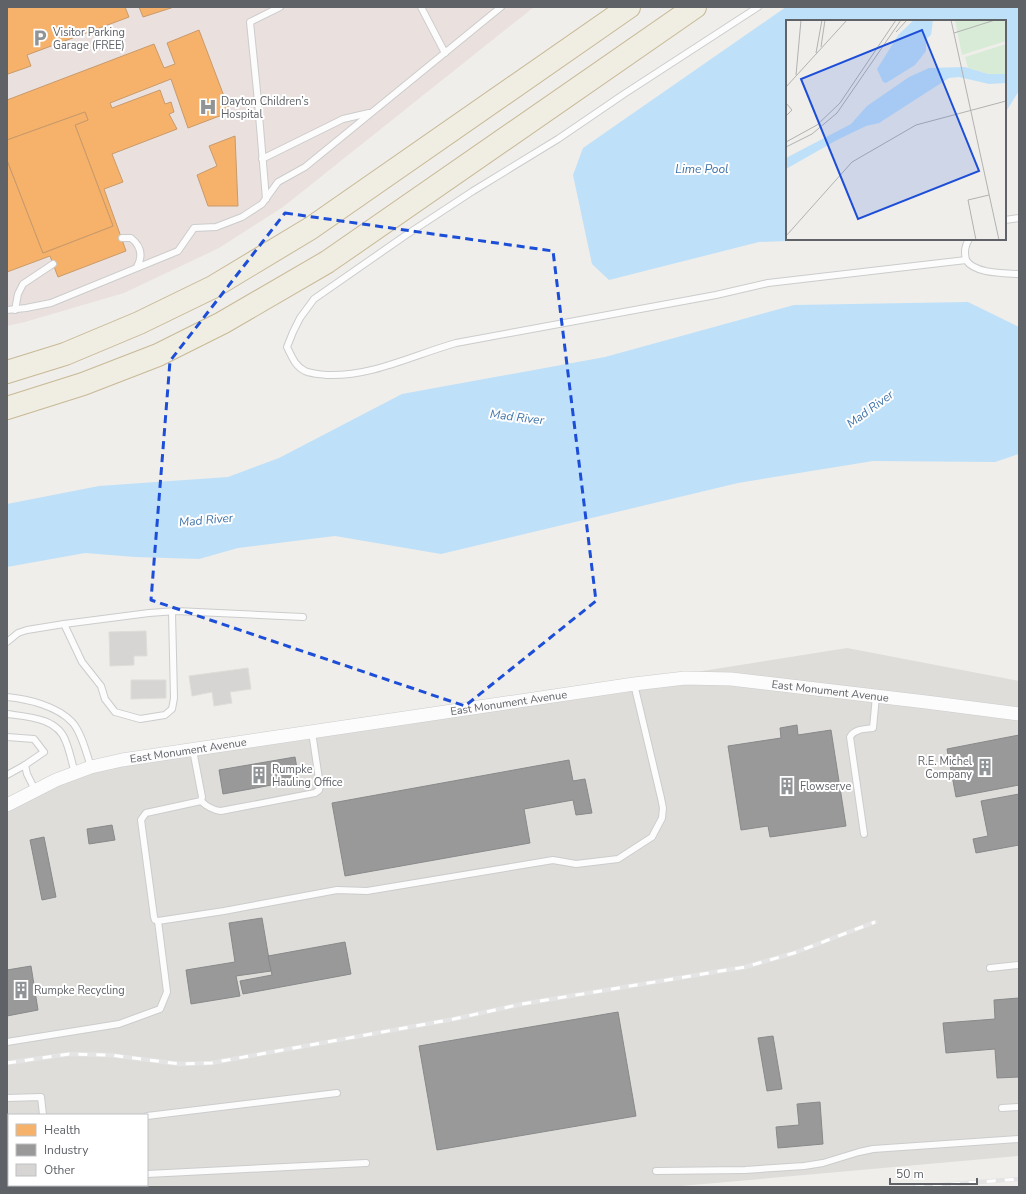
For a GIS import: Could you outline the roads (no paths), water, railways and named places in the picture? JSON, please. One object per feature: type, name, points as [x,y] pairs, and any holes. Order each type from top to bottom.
[{"type":"highway","points":[[606,22],[626,7]]},
{"type":"highway","points":[[7,372],[65,354],[126,329],[213,287],[311,228],[629,7]]},
{"type":"highway","points":[[7,408],[83,384],[158,354],[222,323],[327,262],[695,7]]},
{"type":"street","name":"East Monument Avenue","points":[[7,805],[35,790],[74,773],[122,760],[634,684],[685,678],[731,679],[1019,714]]},
{"type":"lane","points":[[266,199],[250,22],[280,7]]},
{"type":"lane","points":[[421,7],[445,53]]},
{"type":"lane","points":[[7,310],[15,310],[51,303],[178,251],[194,228],[216,227],[242,217],[262,204],[278,182],[304,167],[501,7]]},
{"type":"lane","points":[[758,7],[624,94],[558,139],[473,190],[348,274],[314,299],[300,318],[287,347],[298,367],[313,374],[354,374],[396,364],[434,349],[456,343],[708,297],[768,283],[966,260]]},
{"type":"lane","points":[[262,159],[342,119],[372,112]]},
{"type":"lane","points":[[1006,220],[1019,218]]},
{"type":"lane","points":[[122,238],[131,238],[140,248],[141,254],[138,268]]},
{"type":"lane","points":[[969,240],[965,247],[964,253],[968,263],[978,269],[990,272],[1019,274]]},
{"type":"lane","points":[[15,310],[18,294],[23,284],[53,264]]},
{"type":"lane","points":[[64,624],[82,662],[102,686],[105,699],[115,712],[140,719],[165,715],[172,709],[174,698],[172,612]]},
{"type":"lane","points":[[7,642],[18,633],[27,630],[64,624],[172,612],[303,616]]},
{"type":"lane","points":[[158,921],[224,911],[337,890],[367,890],[553,860],[576,864],[618,859],[652,837],[662,818],[661,798],[634,684]]},
{"type":"lane","points":[[864,834],[850,737],[856,731],[873,728],[876,696]]},
{"type":"lane","points":[[7,697],[36,702],[55,710],[73,722],[92,767]]},
{"type":"lane","points":[[7,714],[38,719],[57,727],[66,741],[74,773]]},
{"type":"lane","points":[[7,1042],[118,1024],[160,1009],[167,992],[158,921],[155,920],[154,917],[141,820],[142,817],[146,813],[201,801],[213,810],[221,811],[315,793],[319,790],[320,786],[312,732]]},
{"type":"lane","points":[[7,736],[34,739],[44,752],[7,775]]},
{"type":"lane","points":[[193,750],[202,797],[201,801]]},
{"type":"lane","points":[[25,765],[27,774],[35,790]]},
{"type":"lane","points":[[990,968],[1019,966]]},
{"type":"lane","points":[[148,1116],[336,1093]]},
{"type":"lane","points":[[7,1098],[41,1097],[43,1114]]},
{"type":"lane","points":[[1002,1108],[1019,1107]]},
{"type":"lane","points":[[656,1171],[745,1170],[804,1166],[824,1163],[858,1152],[873,1149],[1019,1139]]},
{"type":"lane","points":[[148,1174],[366,1163]]},
{"type":"water","name":"Lime Pool","points":[[786,7],[1019,7],[1019,91],[1006,111],[1006,20],[786,20],[786,240],[814,240],[759,242],[609,280],[592,264],[573,175],[583,148]]},
{"type":"water","name":"Mad River","points":[[968,302],[1019,327],[1019,454],[995,462],[873,461],[738,483],[441,554],[335,536],[238,548],[199,559],[135,557],[85,553],[7,567],[7,504],[99,486],[228,477],[279,458],[402,394],[605,357],[794,305]]},
{"type":"railway","points":[[7,1063],[69,1054],[110,1055],[180,1064],[211,1063],[454,1019],[522,1004],[745,967],[794,953],[875,922]]},
{"type":"railway","points":[[915,1187],[1019,1179]]},
{"type":"place","name":"Visitor Parking Garage (FREE)","points":[[40,38]]},
{"type":"place","name":"Dayton Children’s Hospital","points":[[208,107]]},
{"type":"place","name":"R.E. Michel Company","points":[[985,767]]},
{"type":"place","name":"Rumpke Hauling Office","points":[[259,775]]},
{"type":"place","name":"Flowserve","points":[[787,786]]},
{"type":"place","name":"Rumpke Recycling","points":[[21,990]]}]
